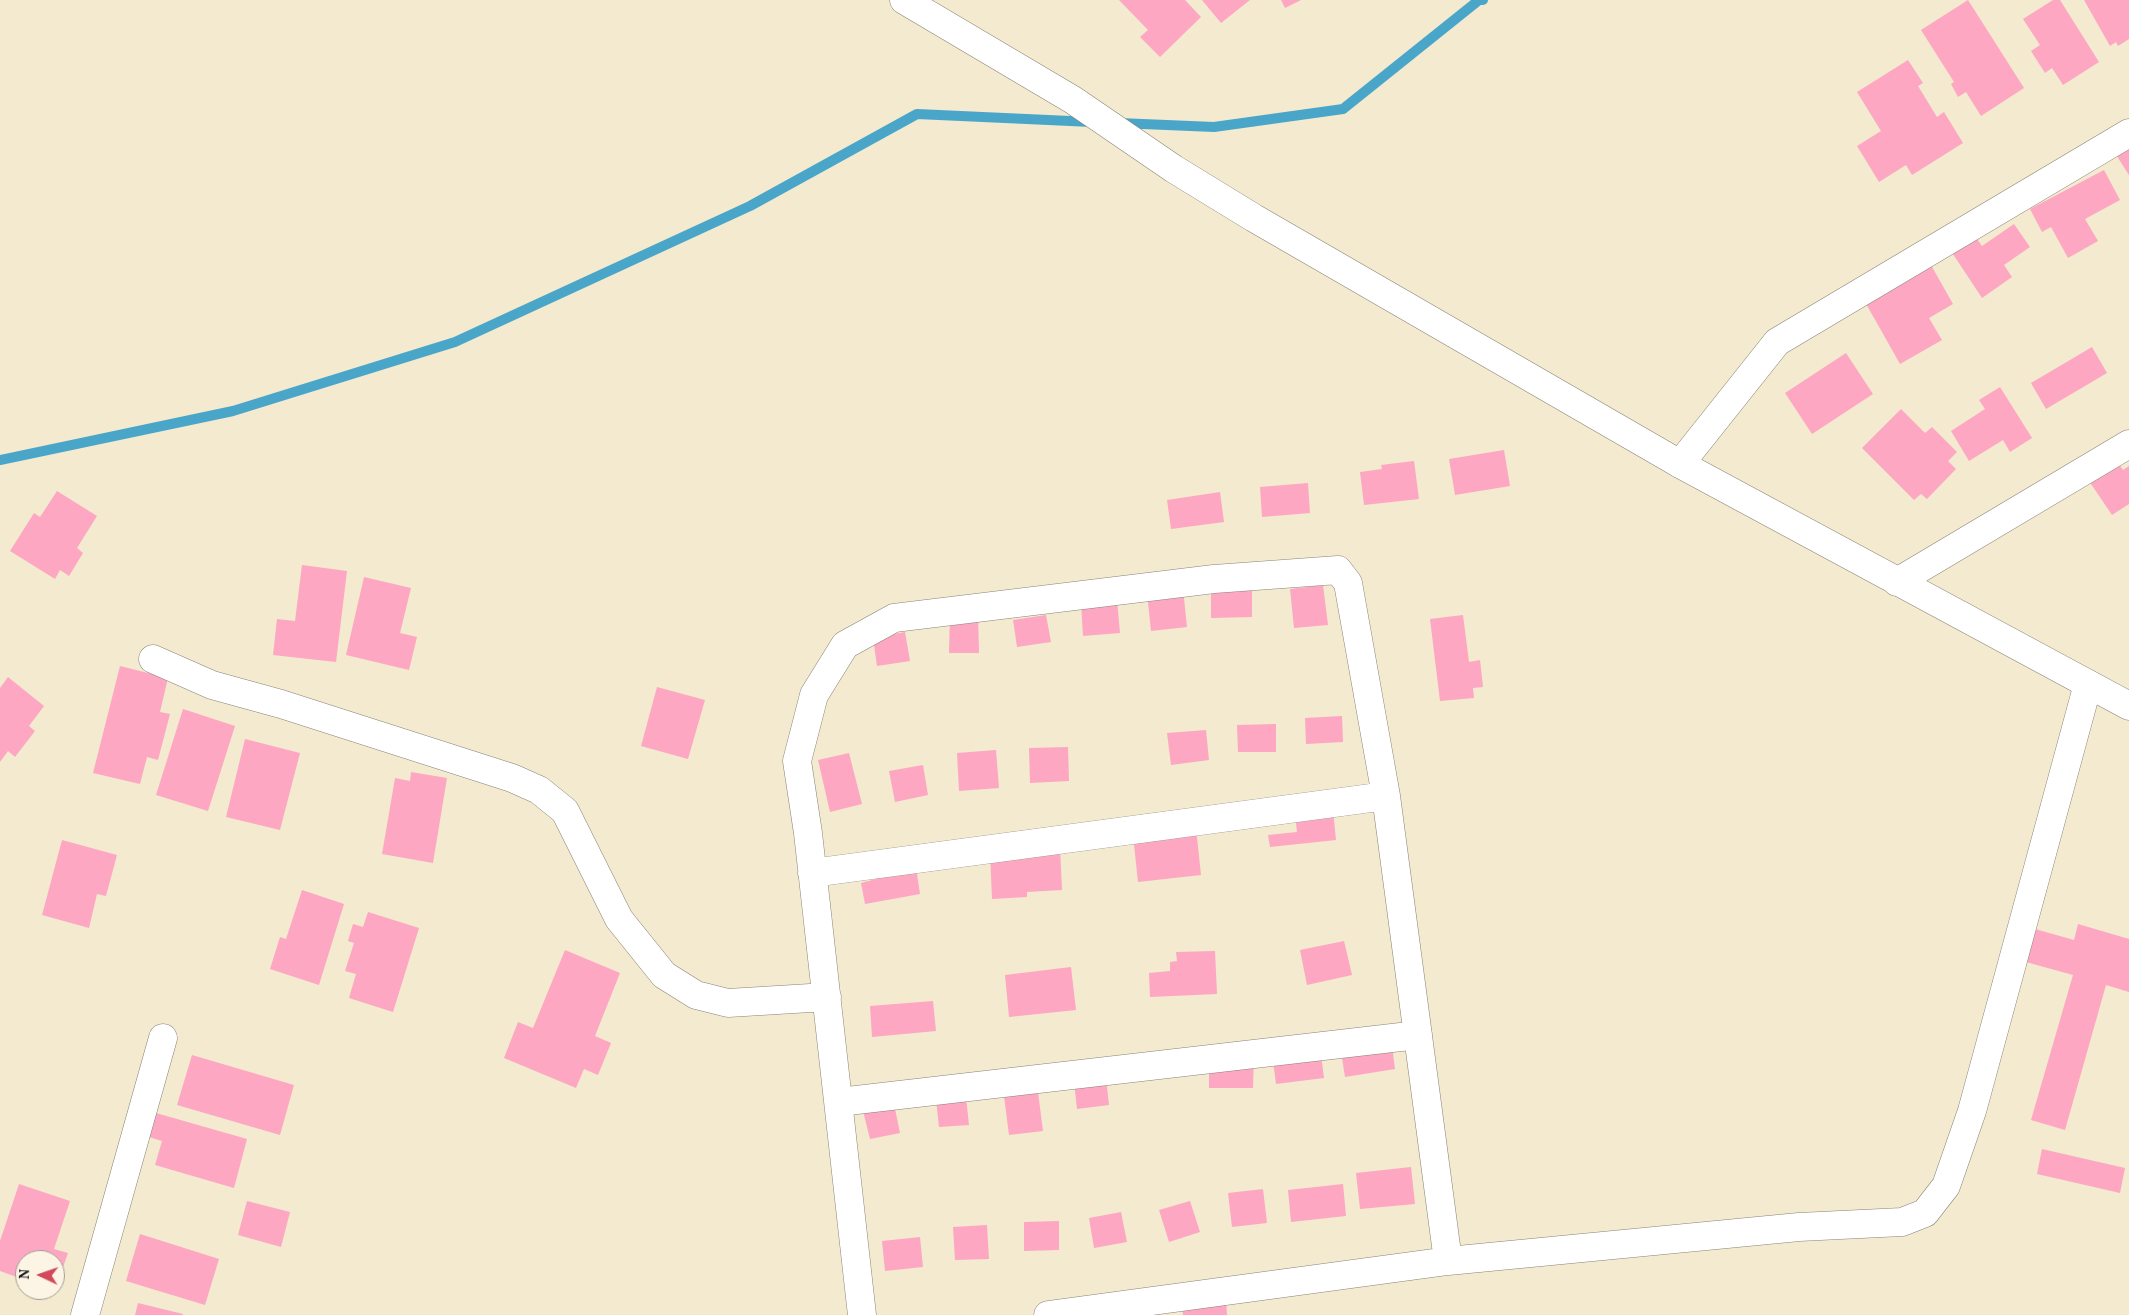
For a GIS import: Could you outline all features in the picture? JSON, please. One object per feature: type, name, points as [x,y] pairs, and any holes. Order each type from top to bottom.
[{"type":"street","points":[[904,0],[1073,100],[1174,169],[1254,218],[1680,464],[2129,706]]},
{"type":"street","points":[[1680,464],[1777,342],[2129,133]]},
{"type":"street","points":[[1897,582],[2129,444]]},
{"type":"street","points":[[862,1315],[827,997],[797,761],[814,695],[844,645],[894,618],[1214,579],[1338,570],[1348,583],[1354,607],[1386,796],[1448,1261]]},
{"type":"street","points":[[153,659],[212,685],[281,704],[512,778],[539,790],[565,811],[618,919],[664,976],[696,995],[728,1003],[827,997]]},
{"type":"street","points":[[1048,1315],[1448,1261],[1799,1227],[1902,1222],[1925,1213],[1946,1186],[1972,1111],[2088,684]]},
{"type":"street","points":[[812,873],[1386,796]]},
{"type":"street","points":[[839,1102],[1418,1036]]},
{"type":"street","points":[[85,1315],[162,1038]]},
{"type":"building","points":[[1119,0],[1185,0],[1201,17],[1160,57],[1140,37],[1148,30]]},
{"type":"building","points":[[1202,0],[1250,0],[1221,23]]},
{"type":"building","points":[[1281,0],[1301,0],[1285,8]]},
{"type":"building","points":[[1968,0],[2024,88],[1981,116],[1966,92],[1958,97],[1951,84],[1954,82],[1921,30]]},
{"type":"building","points":[[2053,0],[2060,0],[2099,62],[2063,85],[2052,68],[2045,73],[2031,51],[2040,45],[2023,19]]},
{"type":"building","points":[[2084,0],[2129,0],[2129,39],[2118,46],[2116,42],[2110,46]]},
{"type":"building","points":[[1908,60],[1923,83],[1918,86],[1937,117],[1944,112],[1963,143],[1912,175],[1906,165],[1879,182],[1857,146],[1881,131],[1857,92]]},
{"type":"building","points":[[2129,135],[2129,175],[2111,147]]},
{"type":"building","points":[[2104,170],[2120,200],[2085,219],[2098,241],[2068,258],[2051,227],[2042,232],[2030,209]]},
{"type":"building","points":[[2014,224],[2030,247],[2004,265],[2012,277],[1982,298],[1947,245],[1970,229],[1982,246]]},
{"type":"building","points":[[1931,265],[1953,304],[1929,318],[1942,340],[1900,364],[1865,302]]},
{"type":"building","points":[[2092,347],[2107,373],[2046,409],[2031,383]]},
{"type":"building","points":[[1846,353],[1873,394],[1812,434],[1785,393]]},
{"type":"building","points":[[2000,387],[2032,438],[2010,452],[2003,440],[1969,461],[1951,431],[1985,409],[1979,400]]},
{"type":"building","points":[[1901,409],[1925,433],[1932,427],[1957,452],[1948,461],[1956,469],[1927,499],[1921,494],[1914,500],[1862,448]]},
{"type":"building","points":[[1504,450],[1510,486],[1455,495],[1449,459]]},
{"type":"building","points":[[2115,458],[2123,470],[2129,466],[2129,504],[2112,515],[2087,478]]},
{"type":"building","points":[[1414,461],[1419,499],[1364,505],[1360,472],[1382,469],[1381,465]]},
{"type":"building","points":[[1308,483],[1310,513],[1262,517],[1260,487]]},
{"type":"building","points":[[57,491],[97,516],[77,548],[83,553],[69,576],[60,570],[55,579],[10,551],[34,513],[40,517]]},
{"type":"building","points":[[1220,492],[1224,522],[1171,529],[1167,500]]},
{"type":"building","points":[[302,565],[347,571],[336,662],[273,655],[277,619],[295,621]]},
{"type":"building","points":[[364,577],[411,588],[400,633],[417,637],[409,670],[346,655]]},
{"type":"building","points":[[1252,584],[1252,617],[1211,618],[1211,585]]},
{"type":"building","points":[[1323,585],[1328,625],[1294,628],[1290,589]]},
{"type":"building","points":[[1183,589],[1187,627],[1151,631],[1147,593]]},
{"type":"building","points":[[1117,600],[1120,633],[1083,636],[1081,603]]},
{"type":"building","points":[[950,615],[978,615],[979,653],[949,653]]},
{"type":"building","points":[[1046,615],[1051,642],[1017,647],[1013,620]]},
{"type":"building","points":[[1463,615],[1469,662],[1480,660],[1483,687],[1473,688],[1474,698],[1440,701],[1430,619]]},
{"type":"building","points":[[905,632],[910,661],[877,666],[873,638]]},
{"type":"building","points":[[120,666],[168,678],[160,712],[170,714],[158,760],[147,757],[140,784],[93,773]]},
{"type":"building","points":[[8,677],[44,706],[29,726],[35,731],[15,757],[8,751],[0,762],[0,688]]},
{"type":"building","points":[[657,687],[705,700],[688,759],[641,746]]},
{"type":"building","points":[[183,709],[235,726],[208,811],[156,795]]},
{"type":"building","points":[[1342,716],[1343,742],[1306,744],[1305,718]]},
{"type":"building","points":[[1276,724],[1276,752],[1238,752],[1237,725]]},
{"type":"building","points":[[1206,730],[1209,760],[1171,765],[1167,733]]},
{"type":"building","points":[[245,739],[300,753],[280,830],[226,817]]},
{"type":"building","points":[[1068,747],[1069,781],[1030,783],[1029,748]]},
{"type":"building","points":[[996,750],[999,788],[959,791],[957,753]]},
{"type":"building","points":[[849,753],[862,804],[830,812],[818,760]]},
{"type":"building","points":[[923,765],[928,795],[895,802],[889,771]]},
{"type":"building","points":[[411,772],[447,778],[433,863],[382,854],[395,778],[410,781]]},
{"type":"building","points":[[1333,810],[1336,840],[1270,847],[1268,835],[1297,832],[1295,814]]},
{"type":"building","points":[[1196,828],[1201,875],[1138,882],[1133,835]]},
{"type":"building","points":[[62,840],[117,855],[106,896],[97,894],[89,928],[42,915]]},
{"type":"building","points":[[1060,848],[1062,890],[1027,892],[1027,897],[992,899],[990,852]]},
{"type":"building","points":[[915,861],[920,894],[865,904],[861,883],[876,879],[874,868]]},
{"type":"building","points":[[302,890],[344,904],[319,985],[270,969],[280,937],[286,939]]},
{"type":"building","points":[[368,912],[419,928],[393,1012],[349,998],[356,974],[345,971],[354,943],[348,941],[353,924],[363,927]]},
{"type":"building","points":[[2078,924],[2129,939],[2129,992],[2106,985],[2065,1130],[2031,1120],[2073,975],[2026,962],[2035,929],[2074,940]]},
{"type":"building","points":[[1344,941],[1352,975],[1307,985],[1300,950]]},
{"type":"building","points":[[565,950],[620,973],[595,1036],[611,1043],[598,1075],[584,1069],[576,1088],[504,1058],[518,1022],[533,1028]]},
{"type":"building","points":[[1215,951],[1217,994],[1150,997],[1149,973],[1170,971],[1170,962],[1177,961],[1176,952]]},
{"type":"building","points":[[1071,967],[1076,1010],[1009,1017],[1005,975]]},
{"type":"building","points":[[933,1001],[936,1031],[872,1037],[870,1006]]},
{"type":"building","points":[[1391,1038],[1395,1069],[1345,1077],[1340,1045]]},
{"type":"building","points":[[1320,1047],[1324,1078],[1276,1084],[1272,1053]]},
{"type":"building","points":[[1209,1052],[1254,1052],[1253,1088],[1209,1088]]},
{"type":"building","points":[[192,1055],[294,1085],[280,1135],[177,1105]]},
{"type":"building","points":[[1106,1078],[1109,1105],[1077,1109],[1074,1082]]},
{"type":"building","points":[[1038,1092],[1043,1131],[1009,1135],[1004,1096]]},
{"type":"building","points":[[966,1097],[969,1125],[939,1127],[936,1100]]},
{"type":"building","points":[[894,1104],[900,1133],[870,1139],[863,1111]]},
{"type":"building","points":[[149,1111],[247,1139],[234,1188],[155,1165],[162,1141],[142,1135]]},
{"type":"building","points":[[2042,1149],[2125,1168],[2120,1193],[2037,1174]]},
{"type":"building","points":[[1411,1167],[1415,1204],[1360,1209],[1356,1173]]},
{"type":"building","points":[[19,1184],[70,1201],[54,1249],[58,1250],[15,1250],[15,1276],[0,1271],[0,1241]]},
{"type":"building","points":[[1343,1184],[1346,1216],[1291,1222],[1288,1190]]},
{"type":"building","points":[[1263,1189],[1267,1223],[1232,1227],[1228,1193]]},
{"type":"building","points":[[247,1201],[290,1212],[281,1247],[238,1235]]},
{"type":"building","points":[[1190,1201],[1200,1232],[1169,1242],[1159,1210]]},
{"type":"building","points":[[1121,1212],[1127,1242],[1094,1248],[1089,1218]]},
{"type":"building","points":[[1059,1221],[1059,1250],[1024,1251],[1024,1222]]},
{"type":"building","points":[[987,1225],[989,1259],[955,1260],[953,1227]]},
{"type":"building","points":[[140,1234],[219,1259],[205,1305],[126,1281]]},
{"type":"building","points":[[920,1237],[923,1267],[885,1271],[882,1241]]},
{"type":"building","points":[[1226,1298],[1227,1315],[1183,1315],[1182,1301]]},
{"type":"building","points":[[138,1303],[183,1314],[183,1315],[135,1315]]},
{"type":"waterway","points":[[1119,123],[1214,127],[1343,109],[1479,0],[1483,0]]},
{"type":"waterway","points":[[0,460],[233,411],[455,342],[750,206],[917,114],[1092,122]]}]
